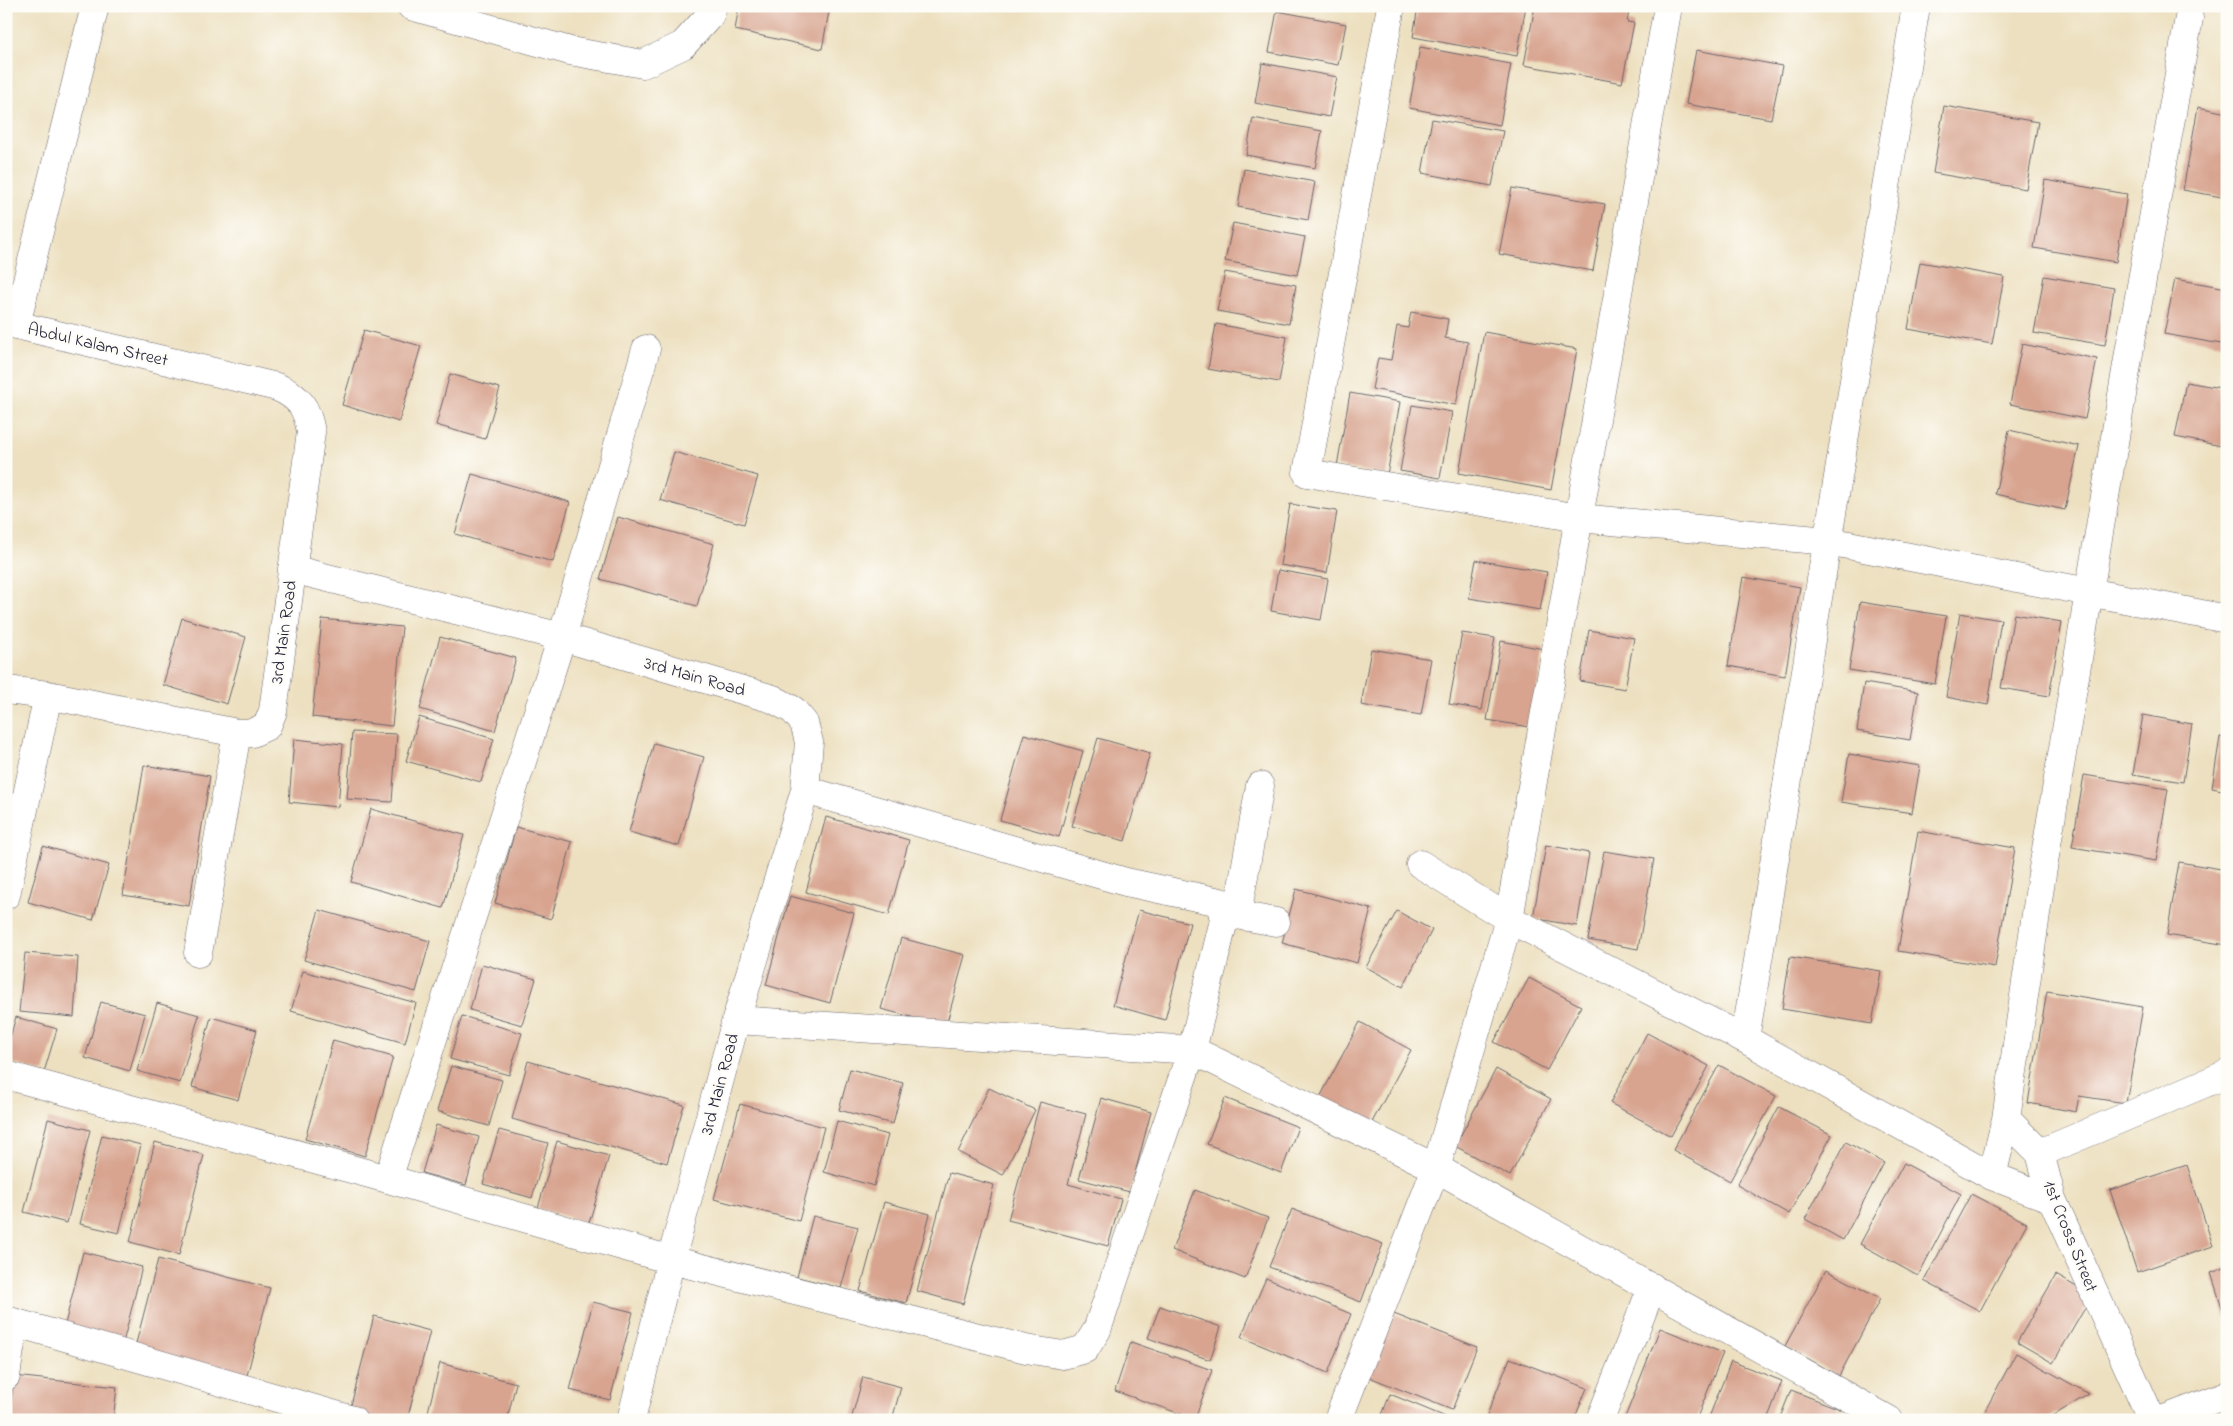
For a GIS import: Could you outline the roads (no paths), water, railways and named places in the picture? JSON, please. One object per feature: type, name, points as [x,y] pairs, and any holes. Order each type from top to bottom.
[{"type":"street","name":"Abdul Kalam Street","points":[[94,6],[11,323],[277,387],[290,392],[308,414],[311,432],[292,569]]},
{"type":"street","points":[[411,6],[570,51],[643,64],[683,45],[710,15],[713,6]]},
{"type":"street","points":[[1391,6],[1307,473],[1579,518],[1828,541],[2227,619]]},
{"type":"street","points":[[1338,1420],[1436,1168],[1509,919],[1668,6]]},
{"type":"street","points":[[1745,1039],[1916,6]]},
{"type":"street","points":[[1992,1176],[2006,1119],[2041,880],[2189,18]]},
{"type":"street","points":[[388,1179],[562,637],[646,349]]},
{"type":"street","name":"3rd Main Road","points":[[6,690],[48,695],[237,733],[252,733],[268,726],[273,711],[292,569],[562,637],[773,699],[792,710],[804,723],[809,742],[805,790],[736,1020],[671,1260],[631,1420]]},
{"type":"street","points":[[6,895],[48,695]]},
{"type":"street","points":[[198,953],[237,733]]},
{"type":"street","points":[[6,1075],[388,1179],[671,1260],[1026,1349],[1063,1354],[1085,1349],[1097,1330],[1192,1050],[1231,918],[1260,786]]},
{"type":"street","points":[[805,790],[1126,882],[1220,902],[1231,918]]},
{"type":"street","points":[[1420,864],[1509,919],[1745,1039],[1992,1176],[2052,1199]]},
{"type":"street","points":[[1231,918],[1276,922]]},
{"type":"street","points":[[736,1020],[1192,1050],[1436,1168],[1890,1420]]},
{"type":"street","points":[[2006,1119],[2040,1153],[2227,1074]]},
{"type":"street","name":"1st Cross Street","points":[[2040,1153],[2052,1199],[2152,1420]]},
{"type":"street","points":[[1600,1420],[1652,1287]]},
{"type":"street","points":[[6,1376],[10,1322],[353,1420]]},
{"type":"street","points":[[2162,1420],[2215,1406]]}]
